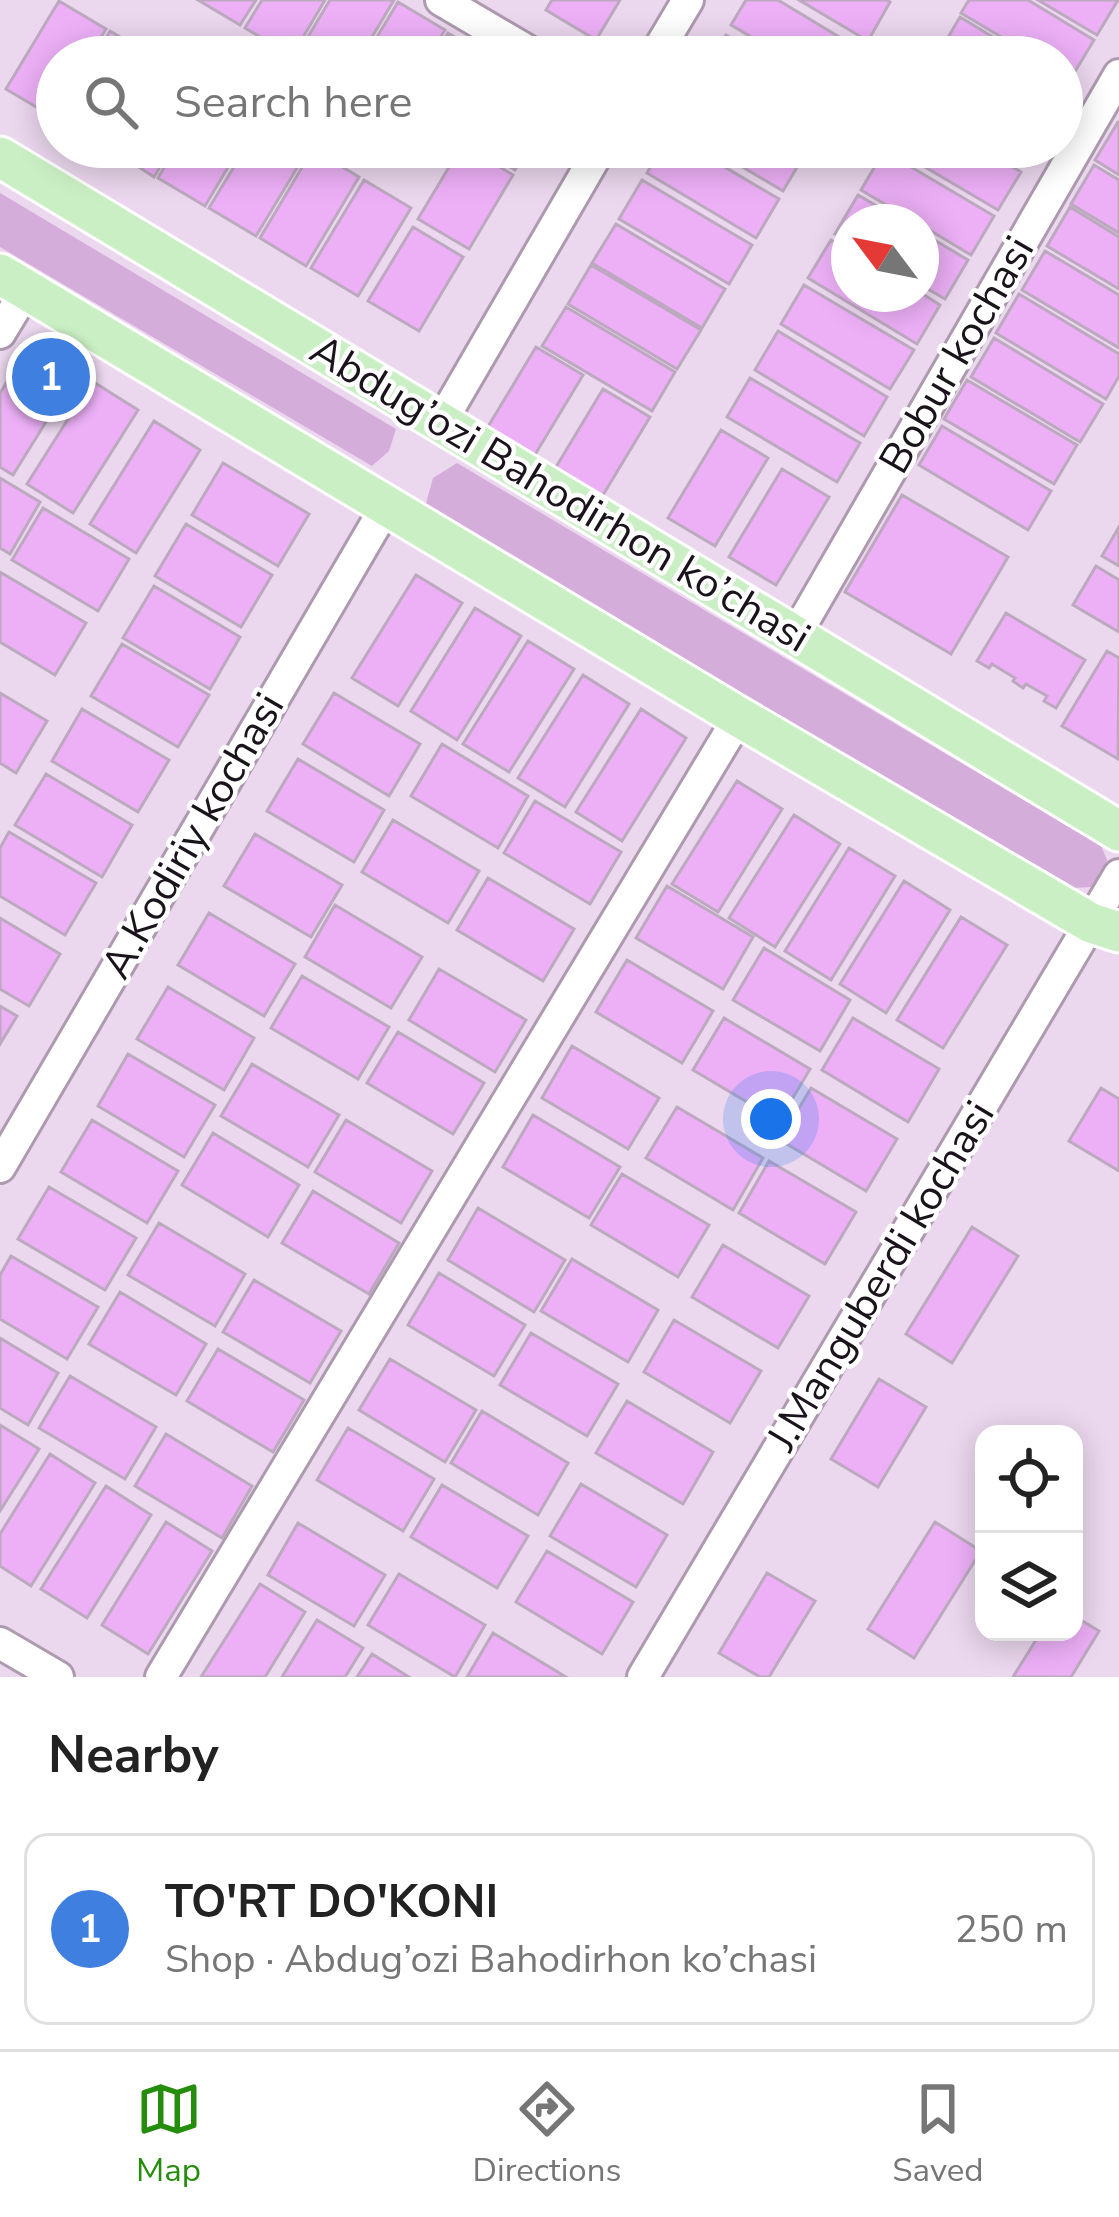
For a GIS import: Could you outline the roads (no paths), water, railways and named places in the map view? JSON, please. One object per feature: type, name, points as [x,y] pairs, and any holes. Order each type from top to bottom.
[{"type":"main road","name":"Abdug’ozi Bahodirhon ko’chasi","points":[[0,157],[1119,831]]},
{"type":"main road","points":[[13,282],[740,717],[1105,927]]},
{"type":"street","points":[[441,0],[502,36]]},
{"type":"street","points":[[667,36],[688,0]]},
{"type":"street","name":"Bobur kochasi","points":[[1083,137],[1119,75]]},
{"type":"street","points":[[440,424],[589,168]]},
{"type":"street","name":"Bobur kochasi","points":[[795,636],[1065,168]]},
{"type":"street","points":[[0,333],[13,282]]},
{"type":"street","name":"A.Kodiriy kochasi","points":[[0,1166],[387,505]]},
{"type":"street","points":[[161,1677],[740,717]]},
{"type":"street","name":"J.Manguberdi kochasi","points":[[644,1677],[1105,927],[1119,875]]},
{"type":"street","points":[[0,1642],[58,1677]]},
{"type":"place","name":"TO'RT DO'KONI","points":[[51,377]]}]
